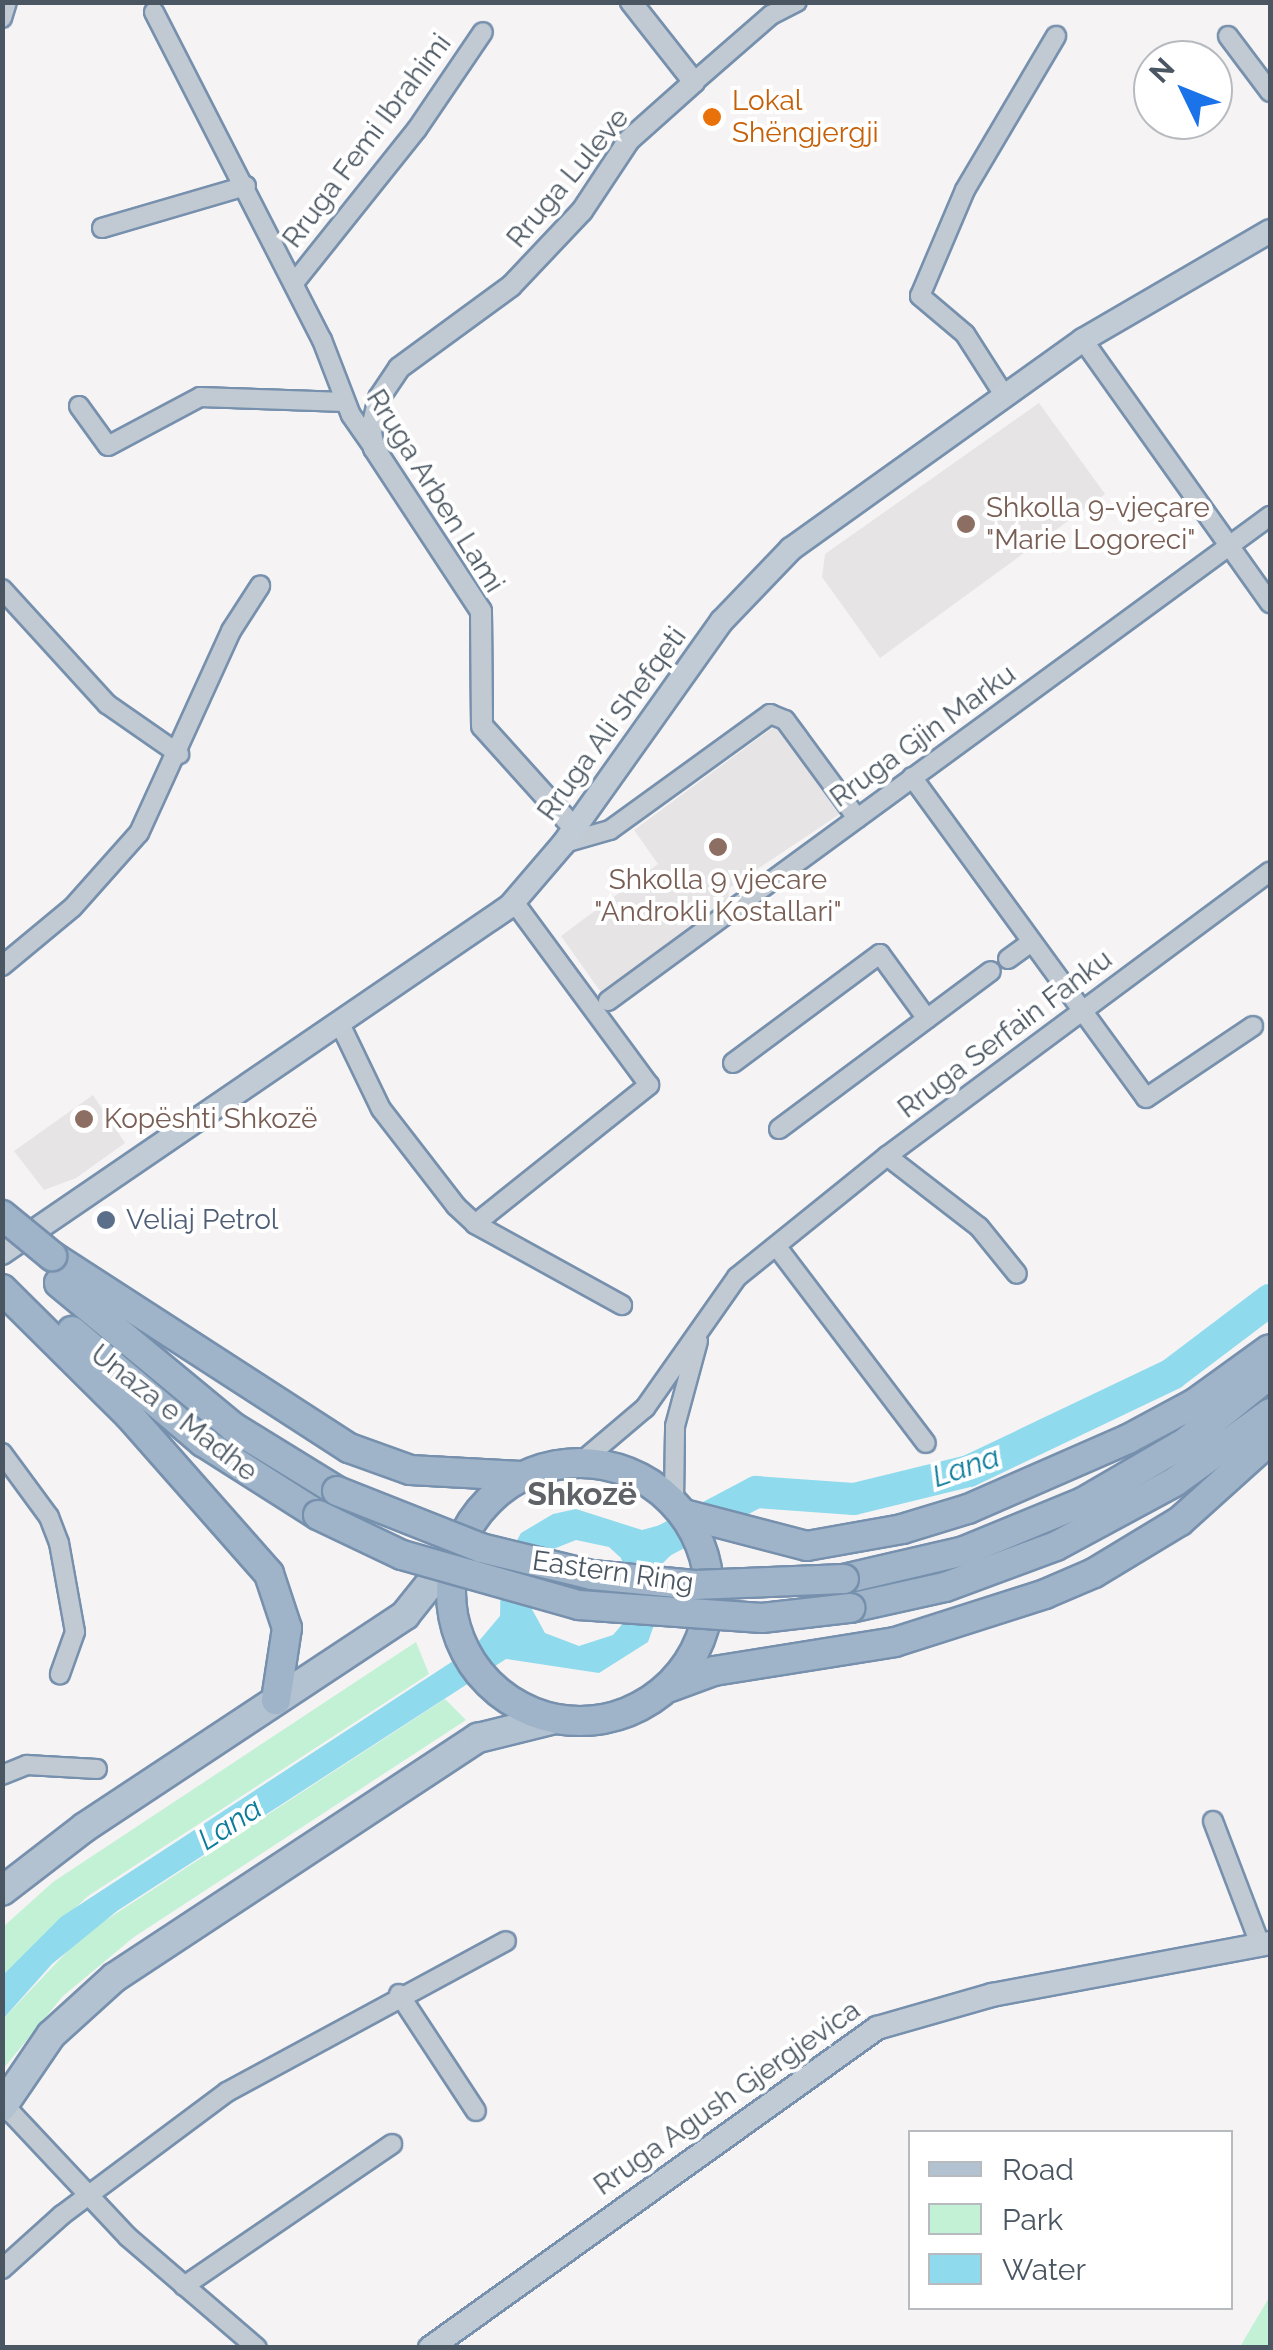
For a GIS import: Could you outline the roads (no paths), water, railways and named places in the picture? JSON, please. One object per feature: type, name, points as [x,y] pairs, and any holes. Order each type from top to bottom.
[{"type":"highway","points":[[2,1215],[50,1265]]},
{"type":"highway","points":[[2,1234],[349,1448],[410,1470],[521,1476],[581,1462],[618,1468],[680,1508],[712,1535],[775,1542],[832,1545],[968,1510],[1162,1422],[1270,1349]]},
{"type":"highway","name":"Eastern Ring","points":[[50,1265],[233,1427],[337,1491],[470,1545],[592,1575],[696,1585],[844,1579],[964,1551],[1083,1502],[1186,1442],[1270,1374]]},
{"type":"highway","points":[[10,1287],[269,1574],[287,1628],[276,1700]]},
{"type":"highway","name":"Unaza e Madhe","points":[[10,1287],[203,1442],[318,1515],[402,1555],[578,1604],[762,1618],[850,1608],[945,1588],[1056,1546],[1119,1514],[1270,1413]]},
{"type":"highway","points":[[521,1476],[472,1521],[457,1550],[452,1616],[482,1678],[508,1701],[551,1720],[608,1720],[668,1688],[714,1671],[895,1642],[1046,1594],[1168,1529],[1270,1440]]},
{"type":"highway","points":[[668,1688],[705,1629],[712,1535]]},
{"type":"main road","name":"Rruga Ali Shefqeti","points":[[2,1253],[340,1026],[514,902],[569,836],[754,582],[1083,340],[1270,231]]},
{"type":"main road","points":[[2,1892],[85,1826],[405,1615],[457,1550]]},
{"type":"main road","points":[[3,2106],[51,2035],[116,1976],[478,1738],[551,1720]]},
{"type":"main road","name":"Rruga Agush Gjergjevica","points":[[437,2346],[877,2028],[992,1994],[1266,1944]]},
{"type":"street","points":[[2,18],[7,2]]},
{"type":"street","points":[[631,2],[694,82]]},
{"type":"street","name":"Rruga Luleve","points":[[378,453],[373,415],[399,368],[511,286],[582,211],[628,140],[771,15],[797,2]]},
{"type":"street","name":"Rruga Arben Lami","points":[[154,12],[294,283],[345,402],[481,611],[482,726],[569,836]]},
{"type":"street","name":"Rruga Femi Ibrahimi","points":[[294,283],[418,129],[483,32]]},
{"type":"street","points":[[1004,395],[964,334],[920,296],[971,178],[1056,36]]},
{"type":"street","points":[[1228,36],[1270,92]]},
{"type":"street","points":[[102,228],[246,186]]},
{"type":"street","points":[[1083,340],[1270,603]]},
{"type":"street","points":[[80,406],[108,446],[200,397],[345,402]]},
{"type":"street","name":"Rruga Gjin Marku","points":[[608,1001],[1270,516]]},
{"type":"street","points":[[2,966],[73,907],[139,833],[179,754],[216,662],[260,586]]},
{"type":"street","points":[[2,589],[107,704],[179,754]]},
{"type":"street","points":[[569,836],[610,830],[770,714],[785,720],[856,818]]},
{"type":"street","points":[[912,777],[1146,1098],[1254,1026]]},
{"type":"street","name":"Rruga Serfain Fanku","points":[[581,1462],[645,1408],[724,1290],[887,1156],[1270,872]]},
{"type":"street","points":[[475,1224],[649,1085],[514,902]]},
{"type":"street","points":[[1008,959],[1031,942]]},
{"type":"street","points":[[733,1063],[880,954],[927,1019]]},
{"type":"street","points":[[778,1129],[990,971]]},
{"type":"street","points":[[340,1026],[381,1109],[475,1224],[622,1305]]},
{"type":"street","points":[[887,1156],[980,1227],[1018,1274]]},
{"type":"street","points":[[777,1248],[926,1443]]},
{"type":"street","name":"Rruga Serfain Fanku","points":[[680,1508],[675,1426],[702,1326]]},
{"type":"street","points":[[2,1452],[50,1517],[59,1543],[76,1632],[60,1674]]},
{"type":"street","points":[[2,1775],[28,1764],[97,1769]]},
{"type":"street","points":[[1213,1821],[1266,1944]]},
{"type":"street","points":[[2,2269],[88,2194],[227,2092],[399,1994],[506,1942]]},
{"type":"street","points":[[399,1994],[476,2111]]},
{"type":"street","points":[[3,2106],[184,2286],[257,2348]]},
{"type":"street","points":[[184,2286],[392,2144]]},
{"type":"water","points":[[576,1509],[642,1530],[664,1524],[679,1547],[662,1564],[659,1611],[648,1642],[599,1673],[506,1659],[117,1911],[52,1964],[3,2019],[3,1975],[61,1917],[473,1648],[500,1616],[501,1570],[521,1533],[553,1514]],"holes":[[[576,1540],[609,1547],[621,1558],[634,1589],[625,1621],[613,1635],[579,1646],[545,1633],[528,1602],[534,1566],[546,1552]]]},
{"type":"waterway","name":"Lana","points":[[637,1555],[756,1492],[854,1499],[969,1471],[1172,1374],[1270,1300]]},
{"type":"place","name":"Lokal Shëngjergji","points":[[712,117]]},
{"type":"place","name":"Shkolla 9-vjeçare \"Marie Logoreci\"","points":[[966,524]]},
{"type":"place","name":"Shkolla 9 vjecare \"Androkli Kostallari\"","points":[[718,847]]},
{"type":"place","name":"Kopështi Shkozë","points":[[84,1119]]},
{"type":"place","name":"Veliaj Petrol","points":[[106,1220]]},
{"type":"district","name":"Shkozë","points":[[582,1494]]}]
